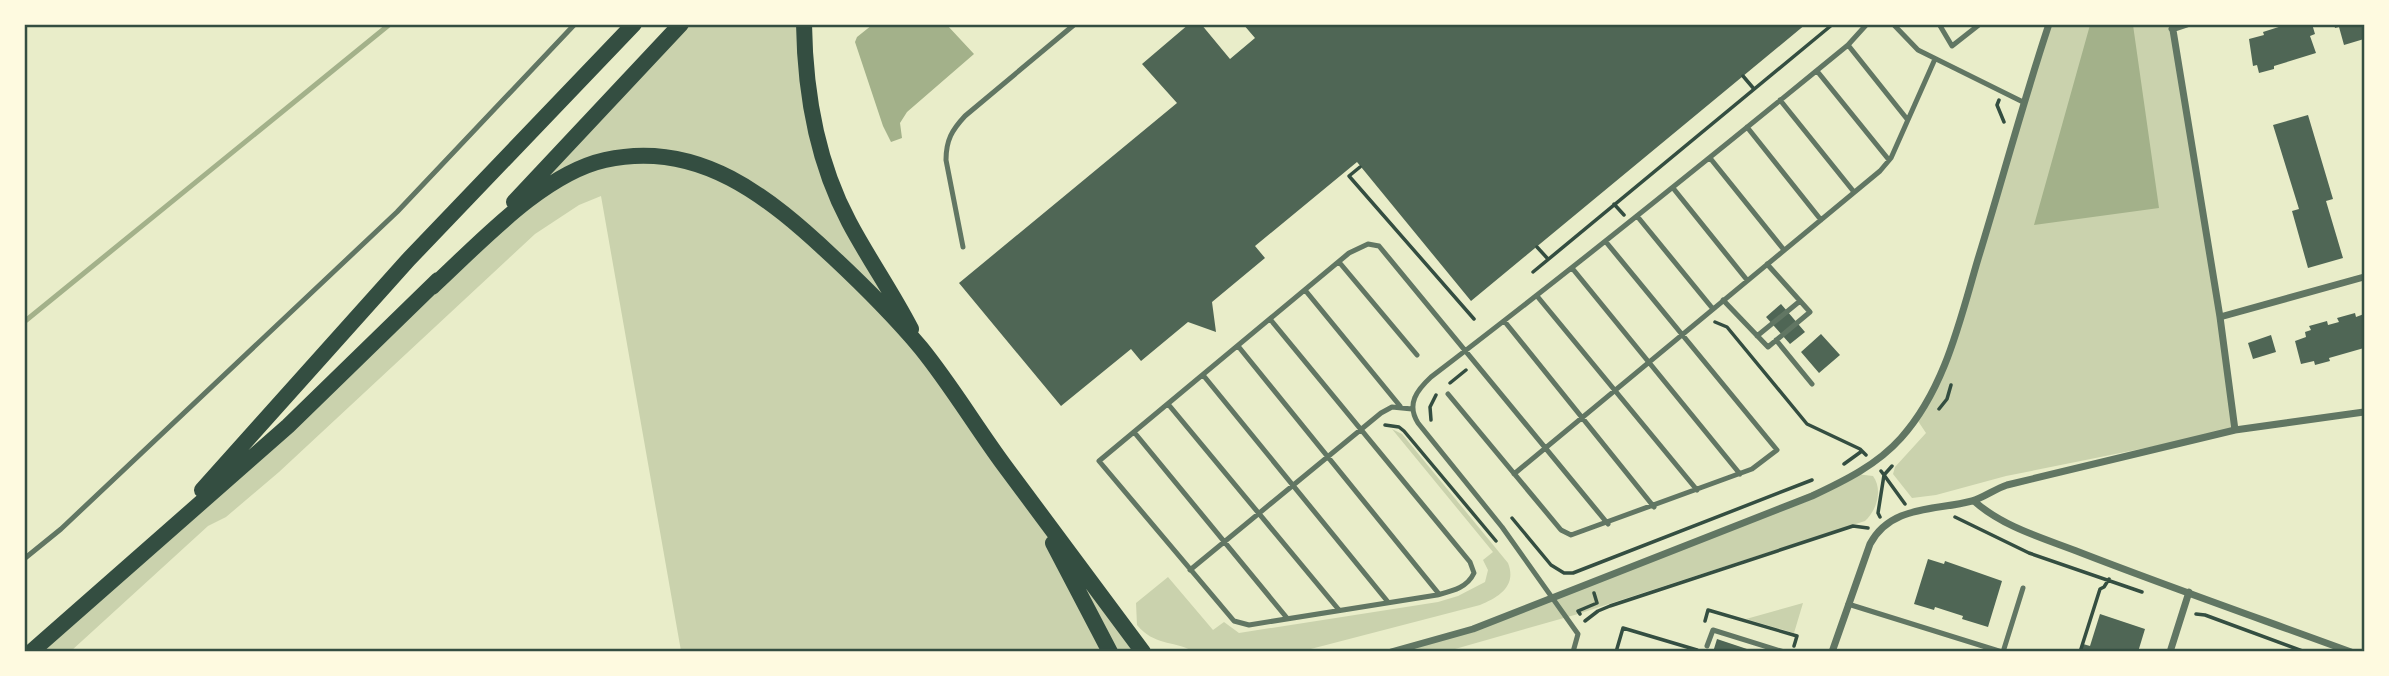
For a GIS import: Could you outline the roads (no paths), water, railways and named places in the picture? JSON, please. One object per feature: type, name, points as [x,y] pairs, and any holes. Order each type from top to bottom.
[{"type":"main road","points":[[146,551],[409,259],[634,24]]},
{"type":"main road","points":[[31,652],[288,426],[432,287],[681,24]]},
{"type":"main road","points":[[804,24],[807,81],[818,141],[847,218],[922,349],[1143,652]]},
{"type":"main road","points":[[432,287],[550,184],[603,160],[638,155],[663,156],[688,161],[722,174],[773,204],[867,289],[922,349]]},
{"type":"main road","points":[[1043,517],[1059,556],[1110,652]]},
{"type":"street","points":[[1391,652],[1473,629],[1812,496],[1856,474],[1900,438],[1931,394],[1941,373],[2049,24]]},
{"type":"street","points":[[2187,24],[2172,27],[2220,317],[2235,430]]},
{"type":"street","points":[[2220,317],[2364,277]]},
{"type":"street","points":[[1832,652],[1863,560],[1876,532],[1910,512],[1974,500],[2007,485],[2235,430],[2364,412]]},
{"type":"street","points":[[1974,500],[1987,513],[2004,522],[2351,652]]},
{"type":"street","points":[[2169,652],[2189,592]]},
{"type":"lane","points":[[24,559],[61,529],[397,212],[575,24]]},
{"type":"lane","points":[[963,247],[946,160],[946,148],[951,132],[965,116],[1075,24]]},
{"type":"lane","points":[[1573,652],[1578,634],[1527,560],[1418,423],[1412,409],[1415,396],[1421,386],[1606,242],[1848,45],[1867,24]]},
{"type":"lane","points":[[1893,24],[1913,46],[2023,102]]},
{"type":"lane","points":[[1939,24],[1952,46],[1980,24]]},
{"type":"lane","points":[[1848,45],[1907,119]]},
{"type":"lane","points":[[1514,474],[1889,160],[1935,59]]},
{"type":"lane","points":[[1816,71],[1889,160]]},
{"type":"lane","points":[[1780,100],[1854,192]]},
{"type":"lane","points":[[1747,128],[1821,219]]},
{"type":"lane","points":[[1710,158],[1784,250]]},
{"type":"lane","points":[[1673,188],[1747,280]]},
{"type":"lane","points":[[1637,216],[1713,309]]},
{"type":"lane","points":[[1448,394],[1565,534],[1577,535],[1740,474],[1760,465],[1777,450],[1606,242]]},
{"type":"lane","points":[[1270,319],[1474,568],[1474,573],[1468,583],[1439,594],[1249,625],[1234,621],[1099,461],[1238,346],[1270,319],[1339,262],[1360,247],[1373,244],[1379,246],[1608,524]]},
{"type":"lane","points":[[1339,262],[1417,355]]},
{"type":"lane","points":[[1723,300],[1768,347],[1776,341],[1810,312],[1767,264]]},
{"type":"lane","points":[[1572,268],[1740,474]]},
{"type":"lane","points":[[1305,290],[1400,406]]},
{"type":"lane","points":[[1537,296],[1697,491]]},
{"type":"lane","points":[[1757,336],[1800,301]]},
{"type":"lane","points":[[1505,322],[1654,507]]},
{"type":"lane","points":[[1776,341],[1812,384]]},
{"type":"lane","points":[[1238,346],[1439,594]]},
{"type":"lane","points":[[1203,375],[1388,603]]},
{"type":"lane","points":[[1168,404],[1339,610]]},
{"type":"lane","points":[[1190,570],[1378,416],[1392,407],[1412,409]]},
{"type":"lane","points":[[1134,432],[1287,618]]},
{"type":"lane","points":[[1847,604],[2002,652],[2023,588]]},
{"type":"lane","points":[[1707,646],[1713,630],[1784,652]]},
{"type":"waterway","points":[[24,322],[390,24]]}]
